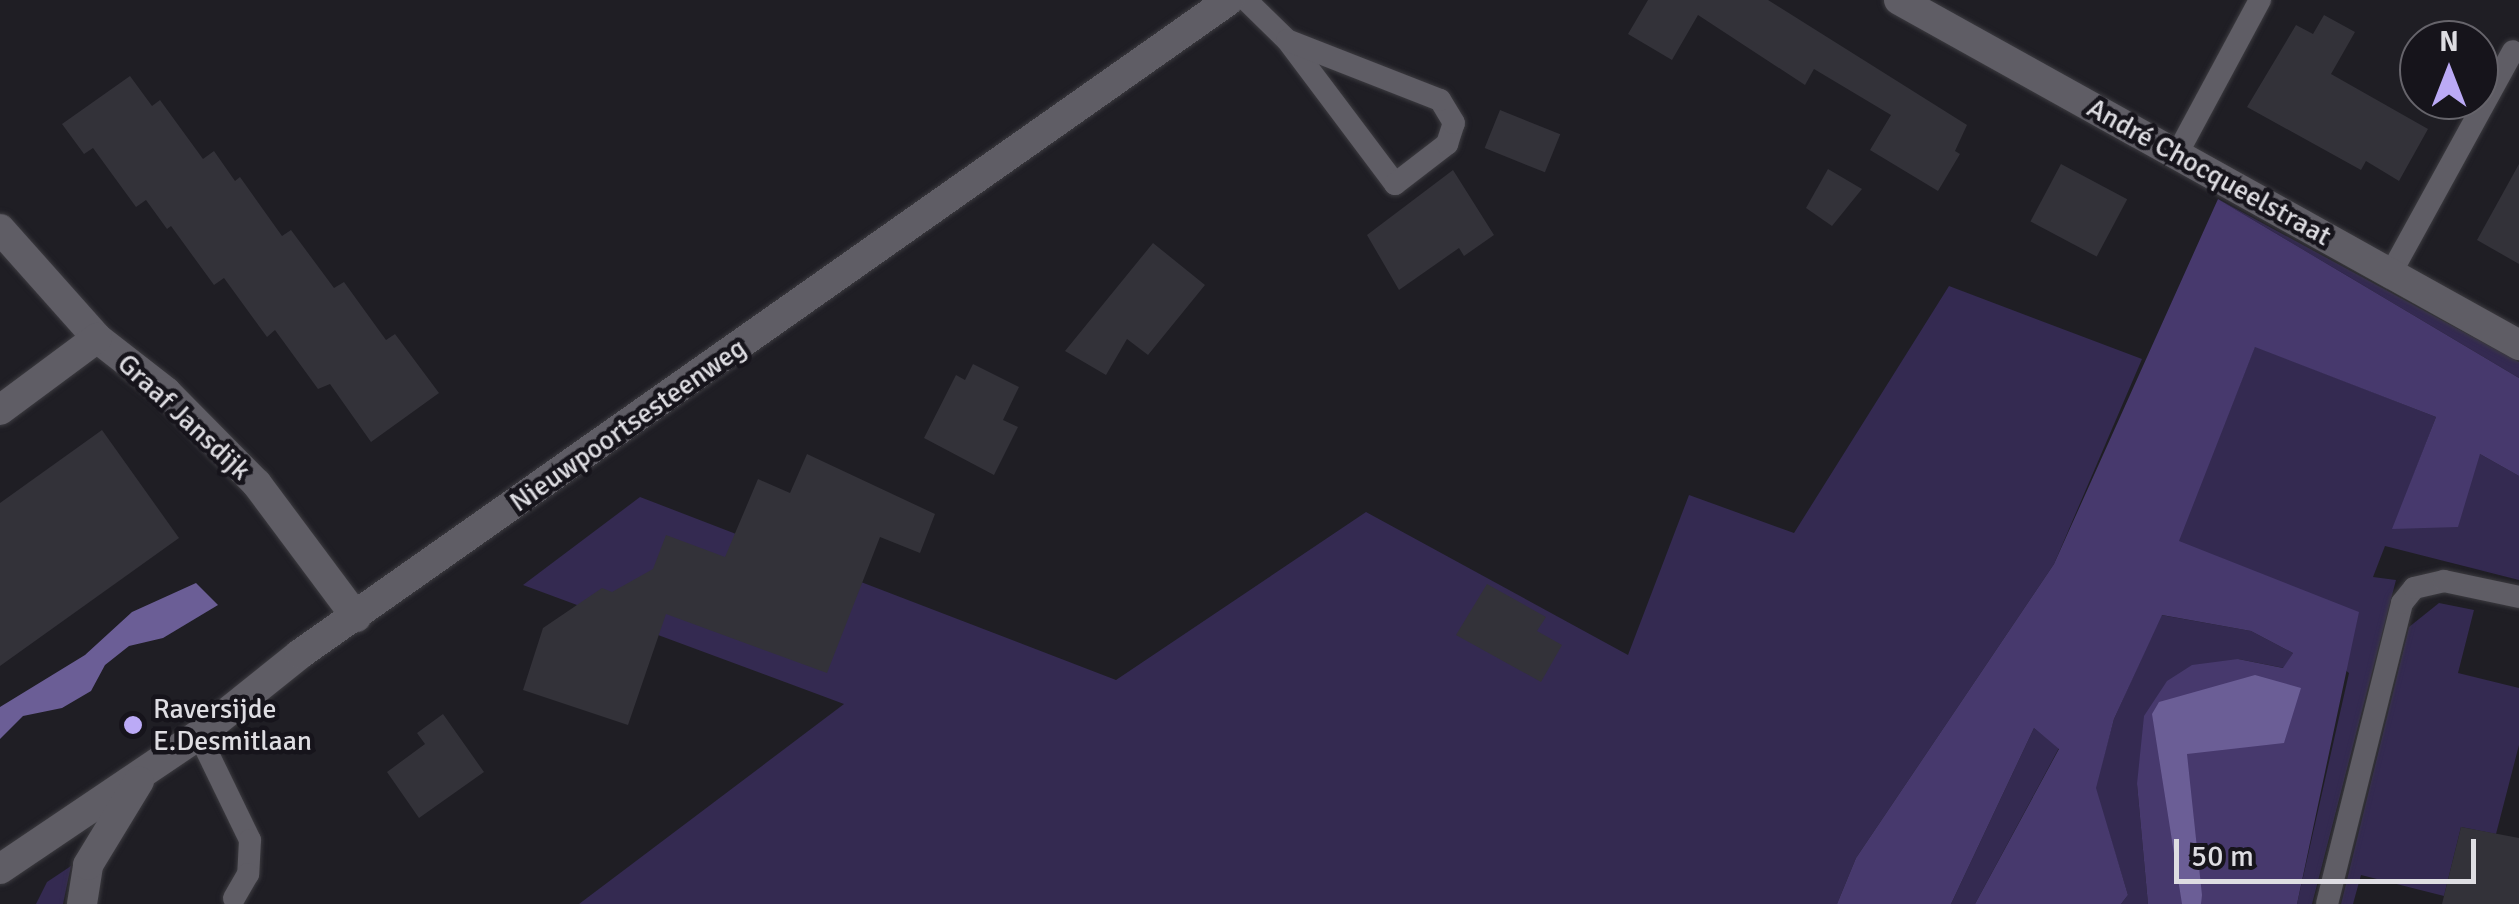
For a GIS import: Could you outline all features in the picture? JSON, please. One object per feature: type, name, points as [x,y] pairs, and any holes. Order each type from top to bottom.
[{"type":"main road","name":"Nieuwpoortsesteenweg","points":[[0,868],[199,736],[356,617],[1229,0]]},
{"type":"main road","name":"André Chocqueelstraat","points":[[1916,4],[2519,345]]},
{"type":"main road","name":"Graaf Jansdijk","points":[[0,228],[97,338],[166,392],[257,484],[356,617]]},
{"type":"main road","points":[[0,410],[97,338]]},
{"type":"main road","points":[[82,904],[88,865],[144,772]]},
{"type":"main road","name":"Nieuwpoortsesteenweg","points":[[0,885],[29,852]]},
{"type":"lane","points":[[1246,0],[1287,40],[1395,184],[1448,144],[1454,123],[1440,100],[1287,40]]},
{"type":"lane","points":[[2177,154],[2260,0]]},
{"type":"lane","points":[[2391,273],[2512,50]]},
{"type":"lane","points":[[2327,904],[2402,604],[2414,588],[2444,580],[2519,597]]},
{"type":"lane","points":[[199,736],[250,840],[248,874],[234,898]]},
{"type":"shaded area","points":[[2218,199],[2519,362],[2519,378]]},
{"type":"shaded area","points":[[2218,199],[2519,378],[2519,476],[2480,454],[2458,527],[2392,529],[2436,417],[2255,347],[2179,541],[2359,612],[2297,904],[2148,904],[2137,784],[2144,716],[2167,681],[2192,665],[2238,659],[2283,668],[2293,653],[2251,631],[2162,615],[2114,719],[2096,788],[2128,895],[2121,904],[1975,904],[2059,749],[2034,728],[1951,904],[1837,904],[1856,858],[2054,564]]},
{"type":"shaded area","points":[[1949,286],[2142,359],[2054,564],[1856,858],[1837,904],[579,904],[844,704],[523,585],[640,497],[1116,680],[1366,512],[1628,655],[1689,495],[1794,533]]},
{"type":"shaded area","points":[[2255,346],[2436,417],[2393,529],[2480,454],[2519,476],[2519,580],[2385,546],[2373,577],[2396,580],[2312,904],[2297,904],[2349,673],[2178,541]]},
{"type":"shaded area","points":[[196,583],[218,605],[163,638],[129,646],[105,665],[91,691],[62,708],[23,716],[0,739],[0,707],[85,655],[132,612]]},
{"type":"shaded area","points":[[2439,603],[2474,610],[2458,673],[2519,688],[2519,745],[2496,834],[2461,827],[2444,896],[2361,875],[2353,904],[2341,904],[2409,627]]},
{"type":"shaded area","points":[[2161,615],[2251,631],[2293,653],[2284,668],[2238,659],[2137,784],[2148,904],[2121,904],[2128,895],[2095,788],[2114,719]]},
{"type":"shaded area","points":[[2255,675],[2301,688],[2284,743],[2187,754],[2202,895],[2201,904],[2182,904],[2152,714],[2159,702]]},
{"type":"shaded area","points":[[2034,728],[2059,748],[1975,904],[1951,904]]},
{"type":"shaded area","points":[[71,866],[63,904],[36,904],[47,882]]},
{"type":"building","points":[[1648,0],[1768,0],[1967,125],[1955,151],[1960,154],[1938,191],[1870,150],[1891,115],[1814,69],[1805,85],[1698,15],[1672,60],[1628,34]]},
{"type":"building","points":[[2324,15],[2355,32],[2331,74],[2399,113],[2399,120],[2412,120],[2428,129],[2399,181],[2366,161],[2361,170],[2247,107],[2296,25],[2313,34]]},
{"type":"building","points":[[130,76],[152,106],[160,100],[203,159],[214,151],[235,181],[240,177],[282,236],[291,230],[334,288],[344,282],[386,340],[395,334],[439,393],[371,442],[330,384],[318,389],[275,330],[267,337],[224,278],[214,285],[171,226],[167,229],[146,200],[136,207],[93,148],[84,154],[62,124]]},
{"type":"building","points":[[1500,110],[1560,134],[1545,172],[1485,148]]},
{"type":"building","points":[[2061,164],[2127,199],[2097,257],[2030,221]]},
{"type":"building","points":[[2519,164],[2519,264],[2477,240]]},
{"type":"building","points":[[1828,169],[1862,189],[1832,226],[1806,208]]},
{"type":"building","points":[[1453,170],[1494,235],[1464,256],[1459,248],[1399,290],[1367,235]]},
{"type":"building","points":[[1153,243],[1205,285],[1148,355],[1127,339],[1106,375],[1065,351]]},
{"type":"building","points":[[973,364],[1019,387],[1003,420],[1018,427],[994,475],[924,438],[956,375],[965,380]]},
{"type":"building","points":[[102,430],[179,538],[0,666],[0,503]]},
{"type":"building","points":[[807,454],[935,514],[920,553],[880,537],[827,673],[666,614],[628,725],[523,690],[543,628],[602,588],[612,592],[653,569],[666,535],[725,557],[758,479],[790,493]]},
{"type":"building","points":[[1487,584],[1546,617],[1537,631],[1562,645],[1541,682],[1456,635]]},
{"type":"building","points":[[443,714],[484,772],[419,818],[387,772],[425,744],[417,733]]},
{"type":"building","points":[[2461,827],[2519,838],[2519,904],[2442,904]]},
{"type":"place","name":"Raversijde E.Desmitlaan","points":[[133,725]]}]
